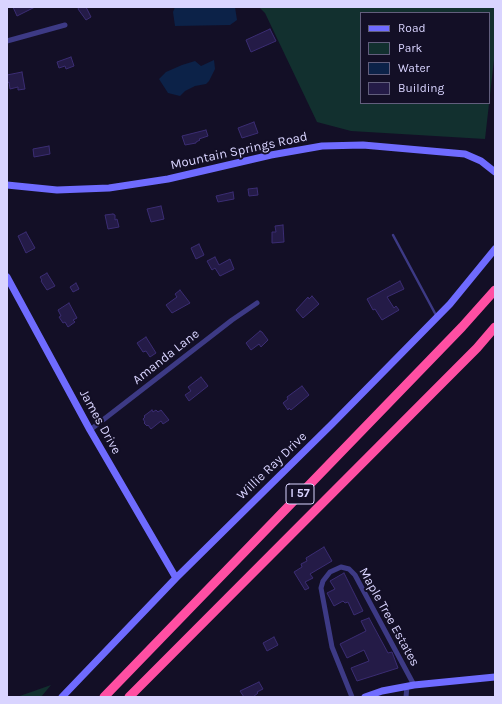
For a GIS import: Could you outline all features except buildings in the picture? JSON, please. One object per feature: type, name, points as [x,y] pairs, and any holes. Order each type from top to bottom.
[{"type":"highway","name":"I 57","points":[[104,697],[462,327],[495,290]]},
{"type":"highway","name":"I 57","points":[[129,697],[477,348],[495,327]]},
{"type":"street","points":[[7,41],[66,25]]},
{"type":"street","name":"Mountain Springs Road","points":[[7,185],[57,190],[109,188],[168,179],[270,155],[322,146],[363,145],[465,154],[481,161],[495,172]]},
{"type":"street","name":"Willie Ray Drive","points":[[62,697],[176,578],[332,424],[450,304],[495,249]]},
{"type":"street","name":"James Drive","points":[[7,277],[90,430],[176,578]]},
{"type":"street","name":"Amanda Lane","points":[[90,430],[232,320],[257,303]]},
{"type":"street","name":"Maple Tree Estates","points":[[352,697],[332,647],[321,588],[323,581],[330,572],[341,567],[349,569],[356,575],[411,685]]},
{"type":"street","points":[[365,697],[382,691],[411,685],[495,676]]},
{"type":"street","points":[[406,697],[411,685]]},
{"type":"lane","points":[[393,235],[437,317]]},
{"type":"green space","points":[[259,7],[495,7],[495,51],[490,95],[490,12],[360,12],[360,104],[489,104],[485,139],[351,131],[317,122],[265,13]]},
{"type":"green space","points":[[51,685],[41,697],[17,697]]},
{"type":"water","points":[[175,7],[235,7],[237,20],[230,25],[175,26],[173,12]]},
{"type":"water","points":[[214,60],[215,69],[209,81],[206,84],[195,86],[185,91],[180,96],[168,93],[159,79],[166,72],[182,65],[195,61],[201,66]]}]
